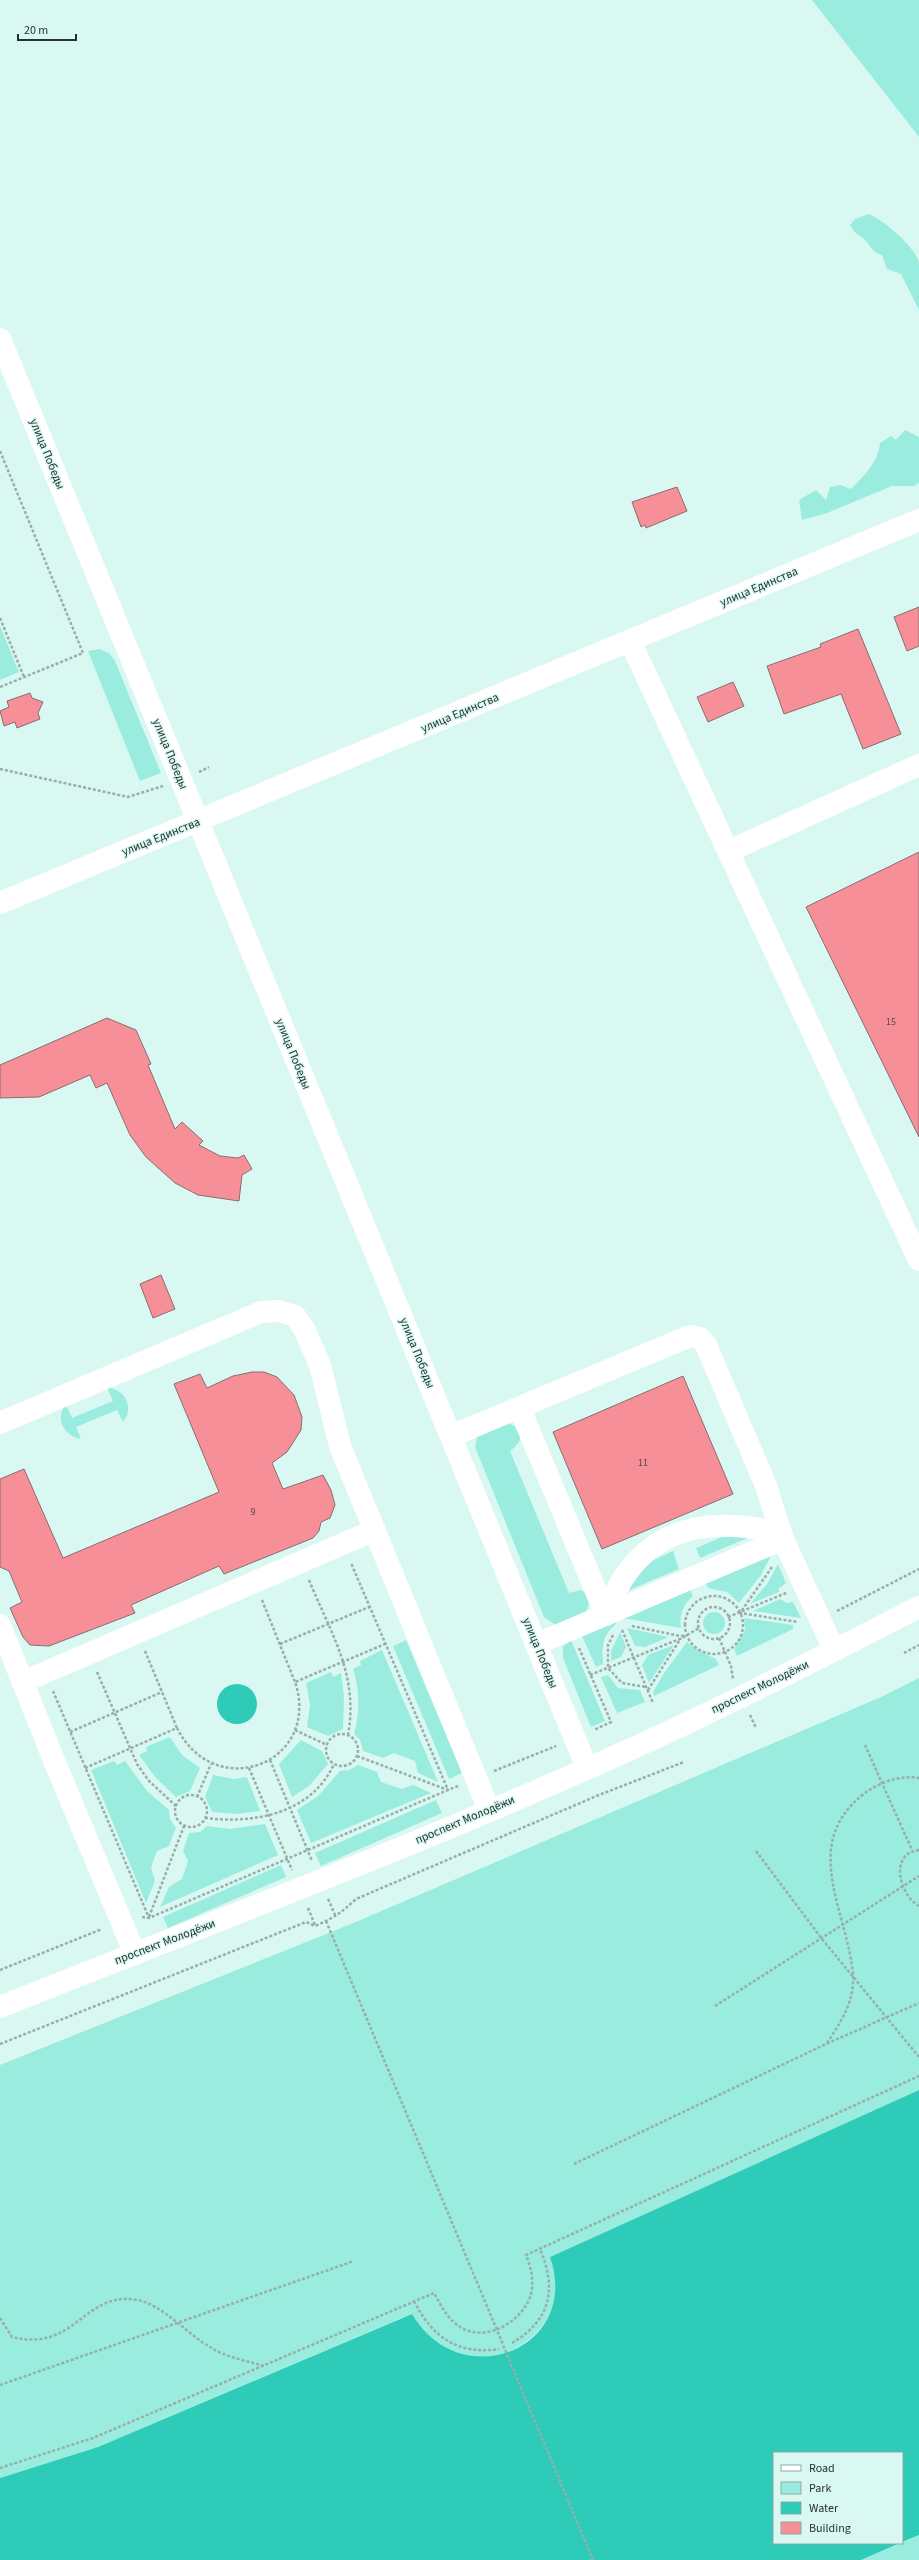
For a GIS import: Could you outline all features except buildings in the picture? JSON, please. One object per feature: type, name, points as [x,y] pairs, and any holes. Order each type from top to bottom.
[{"type":"street","name":"улица Победы","points":[[0,339],[587,1768]]},
{"type":"street","name":"улица Единства","points":[[0,904],[919,520]]},
{"type":"street","points":[[630,641],[919,1260]]},
{"type":"street","points":[[729,851],[919,765]]},
{"type":"street","points":[[0,1423],[261,1312],[279,1311],[295,1316],[308,1336],[320,1365],[340,1446],[489,1810]]},
{"type":"street","points":[[451,1436],[520,1409],[690,1336],[700,1338],[706,1345],[765,1484],[782,1539],[834,1650]]},
{"type":"street","points":[[520,1409],[613,1621]]},
{"type":"street","points":[[613,1621],[621,1578],[645,1551],[659,1542],[689,1531],[719,1525],[757,1528],[773,1532],[782,1539]]},
{"type":"street","points":[[23,1682],[375,1530]]},
{"type":"street","points":[[537,1644],[613,1621],[782,1539]]},
{"type":"street","name":"проспект Молодёжи","points":[[0,2007],[300,1890],[587,1768],[674,1729],[919,1607]]},
{"type":"street","points":[[0,1625],[53,1758],[135,1954]]},
{"type":"path","points":[[0,451],[83,653],[0,687]]},
{"type":"path","points":[[0,618],[24,677]]},
{"type":"path","points":[[0,769],[128,797],[209,767]]},
{"type":"path","points":[[349,1560],[448,1790]]},
{"type":"path","points":[[740,1613],[775,1562]]},
{"type":"path","points":[[740,1613],[809,1624],[919,1569]]},
{"type":"path","points":[[314,1575],[308,1578],[343,1661],[351,1696],[348,1735]]},
{"type":"path","points":[[728,1618],[794,1590]]},
{"type":"path","points":[[254,1601],[268,1595]]},
{"type":"path","points":[[709,1596],[724,1598],[731,1602],[740,1613],[742,1629],[740,1636],[736,1643],[724,1651],[709,1653],[702,1651],[690,1641],[687,1635],[686,1615],[696,1602],[703,1598],[709,1596]]},
{"type":"path","points":[[144,1647],[177,1728],[189,1747],[211,1764],[232,1769],[249,1768],[270,1760],[285,1747],[295,1730],[300,1711],[295,1682],[261,1598]]},
{"type":"path","points":[[280,1644],[369,1607]]},
{"type":"path","points":[[716,1608],[728,1618],[727,1632],[719,1638],[709,1639],[699,1628],[699,1618],[706,1610],[716,1608]]},
{"type":"path","points":[[613,1621],[680,1636],[687,1635]]},
{"type":"path","points":[[613,1621],[634,1658],[653,1703]]},
{"type":"path","points":[[613,1621],[608,1645],[608,1668],[622,1683],[647,1689]]},
{"type":"path","points":[[590,1675],[682,1638],[699,1628]]},
{"type":"path","points":[[647,1689],[682,1638]]},
{"type":"path","points":[[149,1918],[611,1722],[576,1641]]},
{"type":"path","points":[[295,1682],[385,1644]]},
{"type":"path","points":[[904,1653],[919,1646]]},
{"type":"path","points":[[95,1668],[137,1764],[149,1781],[176,1806]]},
{"type":"path","points":[[51,1686],[149,1918]]},
{"type":"path","points":[[70,1732],[162,1692]]},
{"type":"path","points":[[85,1768],[177,1728]]},
{"type":"path","points":[[295,1730],[327,1745]]},
{"type":"path","points":[[338,1735],[348,1735],[356,1742],[357,1756],[350,1765],[334,1764],[328,1756],[327,1745],[338,1735]]},
{"type":"path","points":[[865,1745],[912,1850]]},
{"type":"path","points":[[357,1756],[448,1790]]},
{"type":"path","points":[[270,1760],[313,1862]]},
{"type":"path","points":[[0,2044],[306,1922],[315,1926],[336,1917],[356,1899],[599,1795],[684,1762]]},
{"type":"path","points":[[197,1796],[211,1764]]},
{"type":"path","points":[[205,1818],[233,1821],[269,1816],[290,1808],[318,1788],[334,1764]]},
{"type":"path","points":[[249,1768],[295,1877]]},
{"type":"path","points":[[826,2044],[845,2015],[851,1998],[853,1974],[832,1886],[830,1860],[834,1837],[842,1816],[853,1802],[883,1783],[904,1778],[919,1778]]},
{"type":"path","points":[[186,1796],[197,1796],[207,1808],[205,1818],[198,1826],[184,1826],[176,1818],[176,1806],[186,1796]]},
{"type":"path","points":[[149,1918],[184,1826]]},
{"type":"path","points":[[919,1850],[912,1850],[903,1858],[899,1870],[902,1886],[910,1899],[919,1906]]},
{"type":"path","points":[[756,1851],[822,1939],[853,1974],[885,2018],[919,2057]]},
{"type":"path","points":[[715,2006],[919,1876]]},
{"type":"path","points":[[326,1892],[336,1917]]},
{"type":"path","points":[[305,1901],[315,1926]]},
{"type":"path","points":[[326,1921],[593,2560]]},
{"type":"path","points":[[0,1970],[100,1930]]},
{"type":"path","points":[[574,2164],[826,2044],[919,2003]]},
{"type":"path","points":[[0,2468],[93,2438],[434,2292],[442,2307],[455,2324],[477,2332],[498,2330],[517,2318],[529,2299],[532,2278],[526,2255],[919,2076]]},
{"type":"path","points":[[512,2343],[538,2322],[547,2305],[549,2279],[540,2249]]},
{"type":"path","points":[[0,2385],[354,2261]]},
{"type":"path","points":[[0,2318],[12,2337],[27,2341],[50,2339],[72,2327],[91,2310],[111,2300],[137,2300],[166,2313],[175,2323],[211,2348],[264,2366]]},
{"type":"path","points":[[414,2301],[428,2323],[449,2343],[470,2350],[499,2349]]},
{"type":"green space","points":[[812,0],[919,0],[919,137]]},
{"type":"green space","points":[[869,214],[890,228],[906,242],[917,257],[919,263],[919,310],[901,274],[887,269],[882,255],[874,251],[850,225],[855,219]]},
{"type":"green space","points":[[905,430],[919,437],[919,483],[914,486],[892,486],[827,513],[802,520],[799,500],[816,490],[826,500],[830,487],[840,485],[851,489],[874,462],[880,443],[891,436],[896,440]]},
{"type":"green space","points":[[0,626],[19,672],[0,680]]},
{"type":"green space","points":[[100,649],[110,654],[115,661],[161,773],[140,781],[88,651]]},
{"type":"green space","points":[[107,1387],[119,1391],[126,1400],[128,1410],[123,1422],[117,1410],[76,1427],[81,1439],[70,1434],[63,1426],[61,1421],[61,1415],[66,1405],[72,1418],[113,1401]]},
{"type":"green space","points":[[508,1423],[520,1432],[520,1440],[510,1451],[569,1593],[581,1590],[585,1593],[589,1603],[585,1615],[557,1626],[544,1617],[475,1447],[477,1437]]},
{"type":"green space","points":[[757,1534],[700,1558],[696,1548],[722,1537]]},
{"type":"green space","points":[[673,1551],[679,1569],[620,1594],[654,1556],[656,1559]]},
{"type":"green space","points":[[771,1556],[761,1575],[739,1603],[727,1592],[708,1588],[706,1583]]},
{"type":"green space","points":[[778,1564],[786,1583],[779,1588],[779,1592],[750,1604],[767,1584]]},
{"type":"green space","points":[[690,1590],[693,1596],[682,1610],[681,1628],[623,1618]]},
{"type":"green space","points":[[780,1599],[787,1603],[793,1602],[801,1618],[753,1611]]},
{"type":"green space","points":[[714,1612],[722,1615],[725,1623],[722,1631],[714,1634],[706,1631],[703,1623],[706,1615]]},
{"type":"green space","points":[[744,1618],[793,1625],[793,1629],[737,1656],[734,1649],[745,1630]]},
{"type":"green space","points":[[615,1622],[616,1624],[611,1628],[605,1637],[603,1664],[596,1667],[582,1636]]},
{"type":"green space","points":[[627,1628],[669,1637],[645,1647],[635,1646]]},
{"type":"green space","points":[[620,1632],[626,1647],[621,1657],[611,1661],[611,1651]]},
{"type":"green space","points":[[406,1640],[462,1773],[449,1779],[393,1646]]},
{"type":"green space","points":[[571,1640],[605,1721],[591,1727],[563,1658],[563,1646]]},
{"type":"green space","points":[[687,1642],[699,1651],[716,1659],[719,1665],[654,1696],[653,1692],[664,1673]]},
{"type":"green space","points":[[674,1645],[649,1683],[642,1665],[648,1655]]},
{"type":"green space","points":[[382,1650],[438,1782],[418,1773],[415,1761],[394,1753],[383,1758],[363,1751],[360,1740],[354,1734],[357,1718],[358,1693],[353,1669],[361,1665],[360,1661]]},
{"type":"green space","points":[[331,1672],[333,1677],[341,1673],[344,1695],[343,1729],[328,1736],[307,1727],[310,1705],[306,1683]]},
{"type":"green space","points":[[608,1675],[618,1688],[640,1690],[645,1702],[617,1713],[601,1677]]},
{"type":"green space","points":[[919,1678],[919,2090],[550,2257],[556,2287],[553,2306],[545,2322],[534,2336],[519,2347],[502,2354],[484,2357],[466,2356],[448,2350],[437,2343],[427,2335],[411,2314],[98,2447],[0,2478],[0,2065],[351,1924],[881,1697]]},
{"type":"green space","points":[[170,1737],[182,1755],[200,1768],[190,1791],[176,1797],[156,1778],[139,1755],[147,1751],[146,1747]]},
{"type":"green space","points":[[301,1740],[322,1751],[328,1764],[309,1786],[292,1797],[279,1764]]},
{"type":"green space","points":[[114,1761],[117,1765],[125,1761],[147,1791],[169,1810],[170,1819],[176,1828],[169,1846],[157,1851],[151,1867],[155,1881],[146,1903],[91,1770]]},
{"type":"green space","points":[[358,1765],[377,1772],[381,1782],[402,1789],[413,1785],[431,1793],[311,1843],[297,1810],[318,1796],[340,1771],[349,1770]]},
{"type":"green space","points":[[213,1775],[234,1779],[247,1777],[260,1811],[237,1814],[212,1812],[205,1797]]},
{"type":"green space","points":[[436,1800],[442,1813],[321,1866],[315,1853]]},
{"type":"green space","points":[[265,1824],[278,1855],[160,1907],[169,1887],[182,1879],[188,1861],[183,1851],[189,1833],[200,1832],[207,1826],[230,1829]]},
{"type":"green space","points":[[281,1865],[286,1877],[168,1928],[163,1917]]},
{"type":"green space","points":[[919,2535],[919,2560],[861,2560],[898,2544],[903,2544],[903,2542]]},
{"type":"water","points":[[241,1684],[248,1687],[254,1693],[257,1704],[256,1712],[248,1721],[241,1724],[233,1724],[226,1721],[218,1712],[217,1700],[220,1693],[229,1685]]},
{"type":"water","points":[[919,2090],[919,2535],[903,2542],[903,2452],[773,2452],[773,2544],[898,2544],[861,2560],[0,2560],[0,2478],[98,2447],[412,2314],[433,2339],[459,2353],[486,2356],[511,2351],[533,2337],[549,2316],[555,2289],[550,2257]]}]
